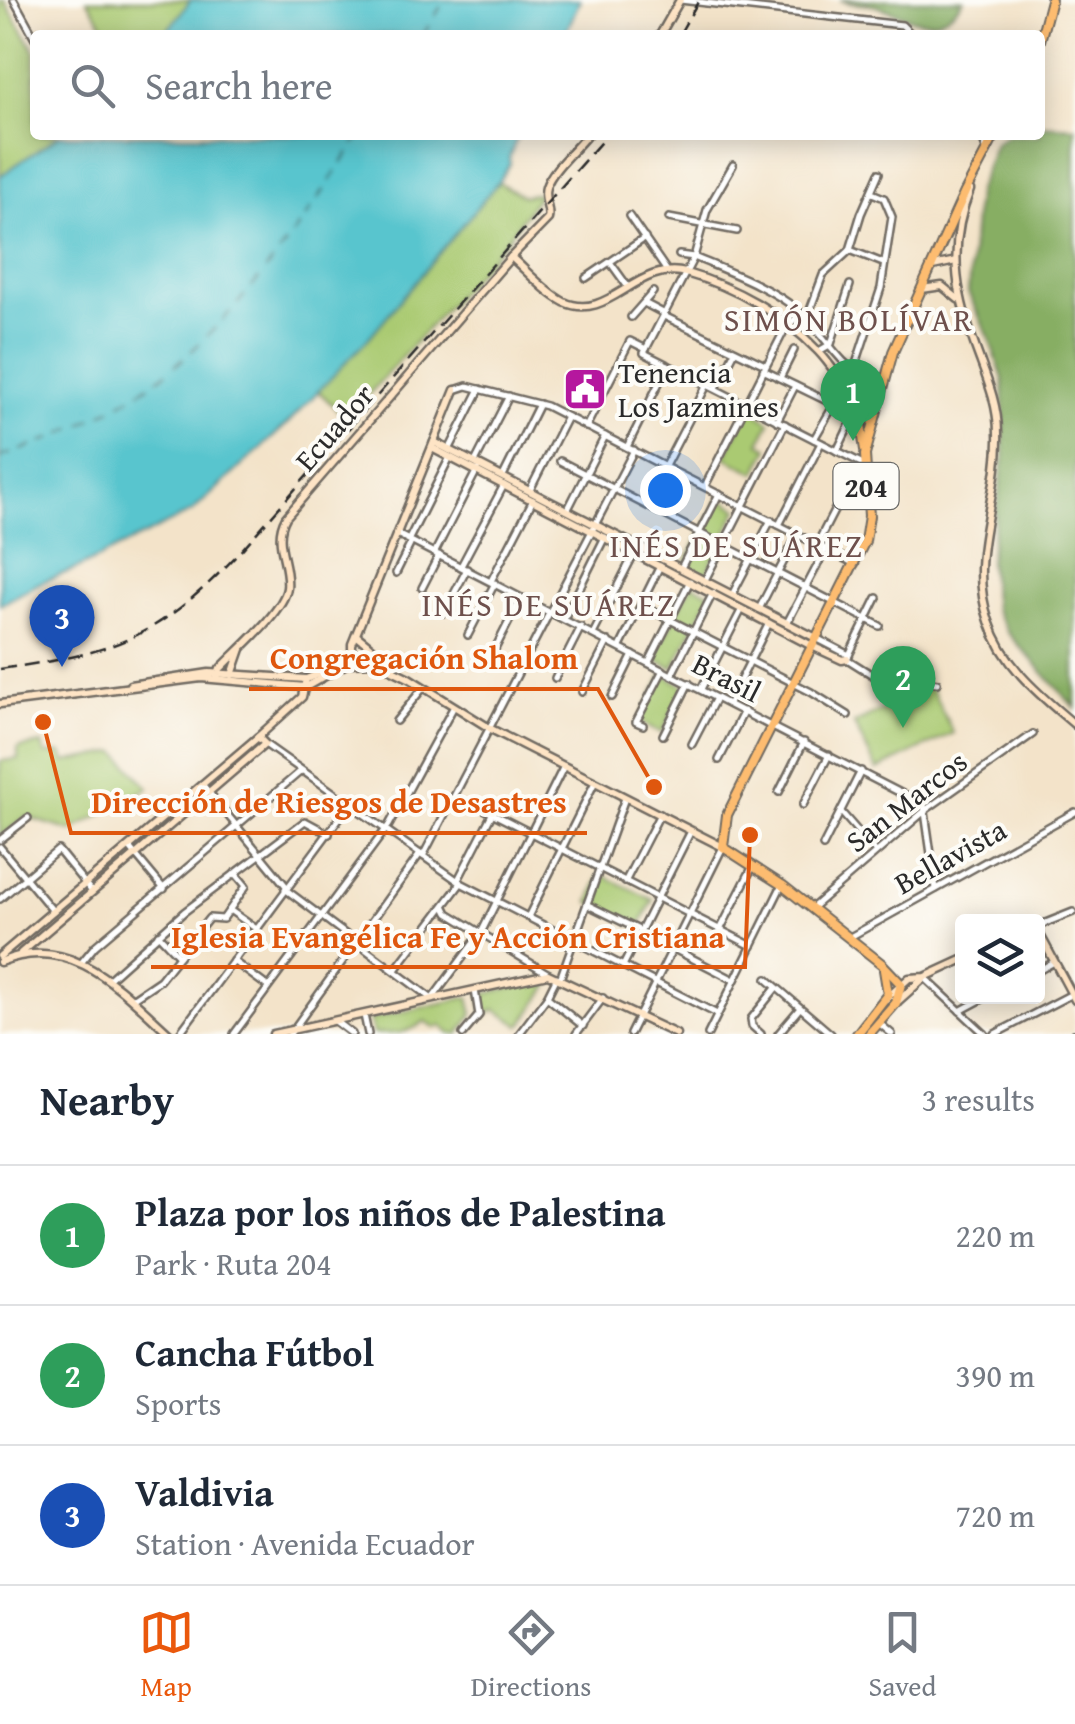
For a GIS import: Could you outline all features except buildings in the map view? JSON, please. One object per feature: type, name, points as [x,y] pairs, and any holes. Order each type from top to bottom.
[{"type":"main road","points":[[1043,30],[1052,0]]},
{"type":"main road","name":"204","points":[[854,564],[866,541],[865,460],[897,341],[992,140]]},
{"type":"main road","points":[[865,460],[862,425],[849,392],[872,392],[883,387]]},
{"type":"main road","points":[[854,564],[727,814],[723,847],[782,886],[902,984],[896,1003],[869,1034]]},
{"type":"main road","points":[[857,1034],[886,999],[888,984],[882,964]]},
{"type":"street","points":[[14,0],[31,30]]},
{"type":"street","points":[[663,30],[680,0],[902,24],[907,30]]},
{"type":"street","name":"Ecuador","points":[[224,676],[244,644],[286,594],[279,537],[286,517],[549,217],[544,196],[547,184],[583,140]]},
{"type":"street","points":[[983,140],[987,150]]},
{"type":"street","points":[[733,165],[706,210],[694,257],[644,353],[818,441],[865,460]]},
{"type":"street","points":[[978,171],[958,228],[956,262],[958,299],[998,422],[997,454],[980,564],[986,611],[1011,665],[1075,725]]},
{"type":"street","points":[[705,486],[789,324],[804,316],[823,275],[850,250],[879,174]]},
{"type":"street","points":[[839,377],[852,370],[881,288],[892,217],[884,198],[872,192]]},
{"type":"street","points":[[630,216],[667,271]]},
{"type":"street","points":[[669,218],[736,231]]},
{"type":"street","points":[[586,278],[644,238]]},
{"type":"street","points":[[850,250],[883,263]]},
{"type":"street","points":[[679,254],[694,257],[783,299],[804,316],[852,370],[865,377]]},
{"type":"street","points":[[511,257],[571,304],[591,306],[605,302],[647,275],[667,271],[685,273],[730,290],[789,324],[819,351],[849,392],[878,408]]},
{"type":"street","points":[[610,262],[628,287]]},
{"type":"street","points":[[932,267],[956,262]]},
{"type":"street","points":[[819,351],[830,344],[850,286]]},
{"type":"street","points":[[921,290],[942,286],[958,299]]},
{"type":"street","points":[[632,317],[653,292]]},
{"type":"street","points":[[644,303],[833,404]]},
{"type":"street","points":[[586,426],[630,342],[646,349]]},
{"type":"street","points":[[716,389],[735,350]]},
{"type":"street","points":[[780,378],[794,350]]},
{"type":"street","points":[[291,1032],[422,855],[615,490],[668,365]]},
{"type":"street","points":[[665,466],[707,384]]},
{"type":"street","points":[[352,658],[356,635],[456,390],[467,386],[539,404],[854,564]]},
{"type":"street","points":[[777,420],[796,386]]},
{"type":"street","points":[[396,573],[480,389]]},
{"type":"street","points":[[779,525],[833,404],[849,392]]},
{"type":"street","points":[[422,588],[509,396]]},
{"type":"street","points":[[444,613],[539,404]]},
{"type":"street","points":[[530,490],[567,417]]},
{"type":"street","points":[[837,450],[853,418]]},
{"type":"street","points":[[704,580],[785,424]]},
{"type":"street","points":[[568,509],[605,436]]},
{"type":"street","points":[[433,445],[568,509],[605,537],[816,643]]},
{"type":"street","points":[[560,461],[880,626]]},
{"type":"street","points":[[504,480],[533,500],[681,568],[787,623],[842,660],[848,657],[878,598]]},
{"type":"street","points":[[817,544],[849,482]]},
{"type":"street","points":[[681,568],[720,494]]},
{"type":"street","points":[[468,636],[533,500]]},
{"type":"street","points":[[732,594],[771,520]]},
{"type":"street","name":"Brasil","points":[[398,534],[861,771],[927,809]]},
{"type":"street","points":[[760,609],[798,534]]},
{"type":"street","points":[[564,619],[605,537]]},
{"type":"street","points":[[787,623],[826,549]]},
{"type":"street","points":[[594,634],[634,552]]},
{"type":"street","points":[[620,647],[660,566]]},
{"type":"street","points":[[649,662],[690,582]]},
{"type":"street","points":[[672,674],[713,593]]},
{"type":"street","points":[[496,649],[522,597]]},
{"type":"street","points":[[642,606],[796,684],[848,715]]},
{"type":"street","points":[[702,689],[742,608]]},
{"type":"street","points":[[729,703],[769,622]]},
{"type":"street","points":[[555,678],[581,628]]},
{"type":"street","points":[[356,635],[452,708],[723,847],[630,1034]]},
{"type":"street","points":[[582,692],[608,641]]},
{"type":"street","name":"Ecuador","points":[[224,676],[238,664],[244,644]]},
{"type":"street","points":[[612,697],[634,654]]},
{"type":"street","points":[[122,688],[182,675],[292,685],[306,683],[352,658],[380,655]]},
{"type":"street","points":[[848,657],[900,690],[922,680],[937,682]]},
{"type":"street","points":[[352,658],[376,662],[409,678]]},
{"type":"street","points":[[238,664],[248,675]]},
{"type":"street","points":[[643,725],[636,722],[663,670]]},
{"type":"street","points":[[0,704],[224,676],[248,675],[306,683]]},
{"type":"street","points":[[3,954],[258,737],[294,704],[306,683]]},
{"type":"street","points":[[662,735],[690,683]]},
{"type":"street","points":[[292,685],[297,695],[294,704]]},
{"type":"street","points":[[396,721],[424,688]]},
{"type":"street","points":[[692,744],[717,697]]},
{"type":"street","points":[[234,1034],[385,830],[452,708]]},
{"type":"street","points":[[719,760],[744,711]]},
{"type":"street","name":"San Marcos","points":[[810,909],[927,809],[1033,734]]},
{"type":"street","points":[[258,737],[459,881],[717,1014]]},
{"type":"street","points":[[778,792],[804,742]]},
{"type":"street","points":[[3,954],[21,953],[265,744]]},
{"type":"street","points":[[804,804],[829,755]]},
{"type":"street","points":[[432,999],[481,933],[564,766]]},
{"type":"street","points":[[81,963],[95,946],[302,770]]},
{"type":"street","points":[[823,846],[861,771]]},
{"type":"street","points":[[528,916],[596,782]]},
{"type":"street","points":[[202,784],[286,888],[432,999]]},
{"type":"street","points":[[519,1034],[559,978],[626,797]]},
{"type":"street","points":[[179,1034],[349,804]]},
{"type":"street","points":[[484,809],[752,946]]},
{"type":"street","points":[[927,809],[936,889]]},
{"type":"street","points":[[840,811],[875,852]]},
{"type":"street","name":"Bellavista","points":[[846,939],[1075,812]]},
{"type":"street","points":[[395,970],[445,907],[492,814]]},
{"type":"street","points":[[625,882],[660,814]]},
{"type":"street","points":[[28,818],[0,844],[54,910]]},
{"type":"street","points":[[109,979],[158,934],[305,820],[328,834]]},
{"type":"street","points":[[624,964],[691,831]]},
{"type":"street","points":[[129,846],[164,890]]},
{"type":"street","points":[[0,897],[58,850],[92,892]]},
{"type":"street","points":[[720,930],[754,865]]},
{"type":"street","points":[[132,999],[160,980],[209,918],[223,919],[231,912],[246,886],[235,873]]},
{"type":"street","points":[[708,1034],[782,886]]},
{"type":"street","points":[[588,905],[640,930]]},
{"type":"street","points":[[445,907],[448,913],[548,974],[676,1034]]},
{"type":"street","points":[[231,912],[255,928]]},
{"type":"street","points":[[1045,926],[1073,912]]},
{"type":"street","points":[[158,934],[179,956]]},
{"type":"street","points":[[995,1034],[1073,997],[1045,943]]},
{"type":"street","points":[[673,949],[734,980]]},
{"type":"street","points":[[3,954],[52,956],[81,963],[109,979],[170,1034]]},
{"type":"street","points":[[233,961],[268,986]]},
{"type":"street","points":[[1045,966],[1054,962]]},
{"type":"street","points":[[896,1003],[924,977],[955,963]]},
{"type":"street","points":[[273,1034],[548,974]]},
{"type":"street","points":[[886,999],[909,978],[924,977],[985,1034]]},
{"type":"street","points":[[768,979],[832,1034]]},
{"type":"street","points":[[761,1034],[752,1026],[752,1019],[776,988]]},
{"type":"street","points":[[463,1034],[479,1014],[475,990]]},
{"type":"street","points":[[547,997],[583,1026]]},
{"type":"street","points":[[576,1034],[603,998]]},
{"type":"street","points":[[960,1011],[973,1004]]},
{"type":"street","points":[[778,1034],[800,1008]]},
{"type":"street","points":[[364,1015],[368,1034]]},
{"type":"street","points":[[334,1021],[352,1034]]},
{"type":"street","points":[[879,1023],[892,1034]]},
{"type":"green space","points":[[0,0],[4,0],[30,43],[30,140],[53,140],[0,176]]},
{"type":"green space","points":[[87,0],[191,0],[168,30],[107,30]]},
{"type":"green space","points":[[840,0],[964,0],[952,12],[931,22]]},
{"type":"green space","points":[[1045,125],[1075,127],[1075,708],[1007,632],[994,609],[989,561],[1004,457],[1003,379],[968,293],[976,193],[995,143],[1045,140]]},
{"type":"green space","points":[[498,182],[523,196],[540,193],[508,238],[347,419],[318,391],[367,340]]},
{"type":"green space","points":[[752,410],[770,422],[760,443],[769,448],[756,473],[725,457]]},
{"type":"green space","points":[[720,498],[738,509],[704,578],[683,567]]},
{"type":"green space","points":[[692,584],[711,594],[673,668],[653,659]]},
{"type":"green space","points":[[663,674],[685,686],[662,733],[639,721]]},
{"type":"green space","points":[[930,686],[953,733],[877,770],[854,724]]},
{"type":"green space","points":[[42,744],[45,754],[62,753],[65,762],[117,752],[149,788],[71,831],[26,817],[0,837],[0,761],[18,759],[18,748]]},
{"type":"green space","points":[[600,874],[653,900],[640,925],[590,902]]},
{"type":"green space","points":[[549,978],[552,981],[521,1026],[495,1009],[484,1017],[480,995]]},
{"type":"green space","points":[[469,997],[473,1014],[459,1034],[425,1021],[401,1032],[373,1034],[370,1019]]},
{"type":"water","points":[[191,0],[580,0],[567,30],[168,30]]},
{"type":"water","points":[[53,140],[516,140],[510,164],[498,182],[367,340],[286,425],[193,511],[0,605],[0,176]]},
{"type":"ferry route","points":[[426,30],[445,0]]},
{"type":"ferry route","points":[[0,457],[93,418],[139,392],[177,364],[253,286],[357,140]]},
{"type":"railway","points":[[682,30],[699,0]]},
{"type":"railway","points":[[0,669],[104,648],[157,624],[183,606],[238,554],[603,140]]},
{"type":"place","name":"Tenencia Los Jazmines","points":[[585,389]]},
{"type":"place","name":"Plaza por los niños de Palestina","points":[[853,441]]},
{"type":"place","name":"Valdivia","points":[[62,667]]},
{"type":"place","name":"Dirección de Riesgos de Desastres","points":[[43,722]]},
{"type":"place","name":"Cancha Fútbol","points":[[903,728]]},
{"type":"place","name":"Congregación Shalom","points":[[654,787]]},
{"type":"place","name":"Iglesia Evangélica Fe y Acción Cristiana","points":[[750,835]]},
{"type":"district","name":"SIMÓN BOLÍVAR","points":[[849,319]]},
{"type":"district","name":"INÉS DE SUÁREZ","points":[[737,545]]},
{"type":"district","name":"INÉS DE SUÁREZ","points":[[549,604]]}]
